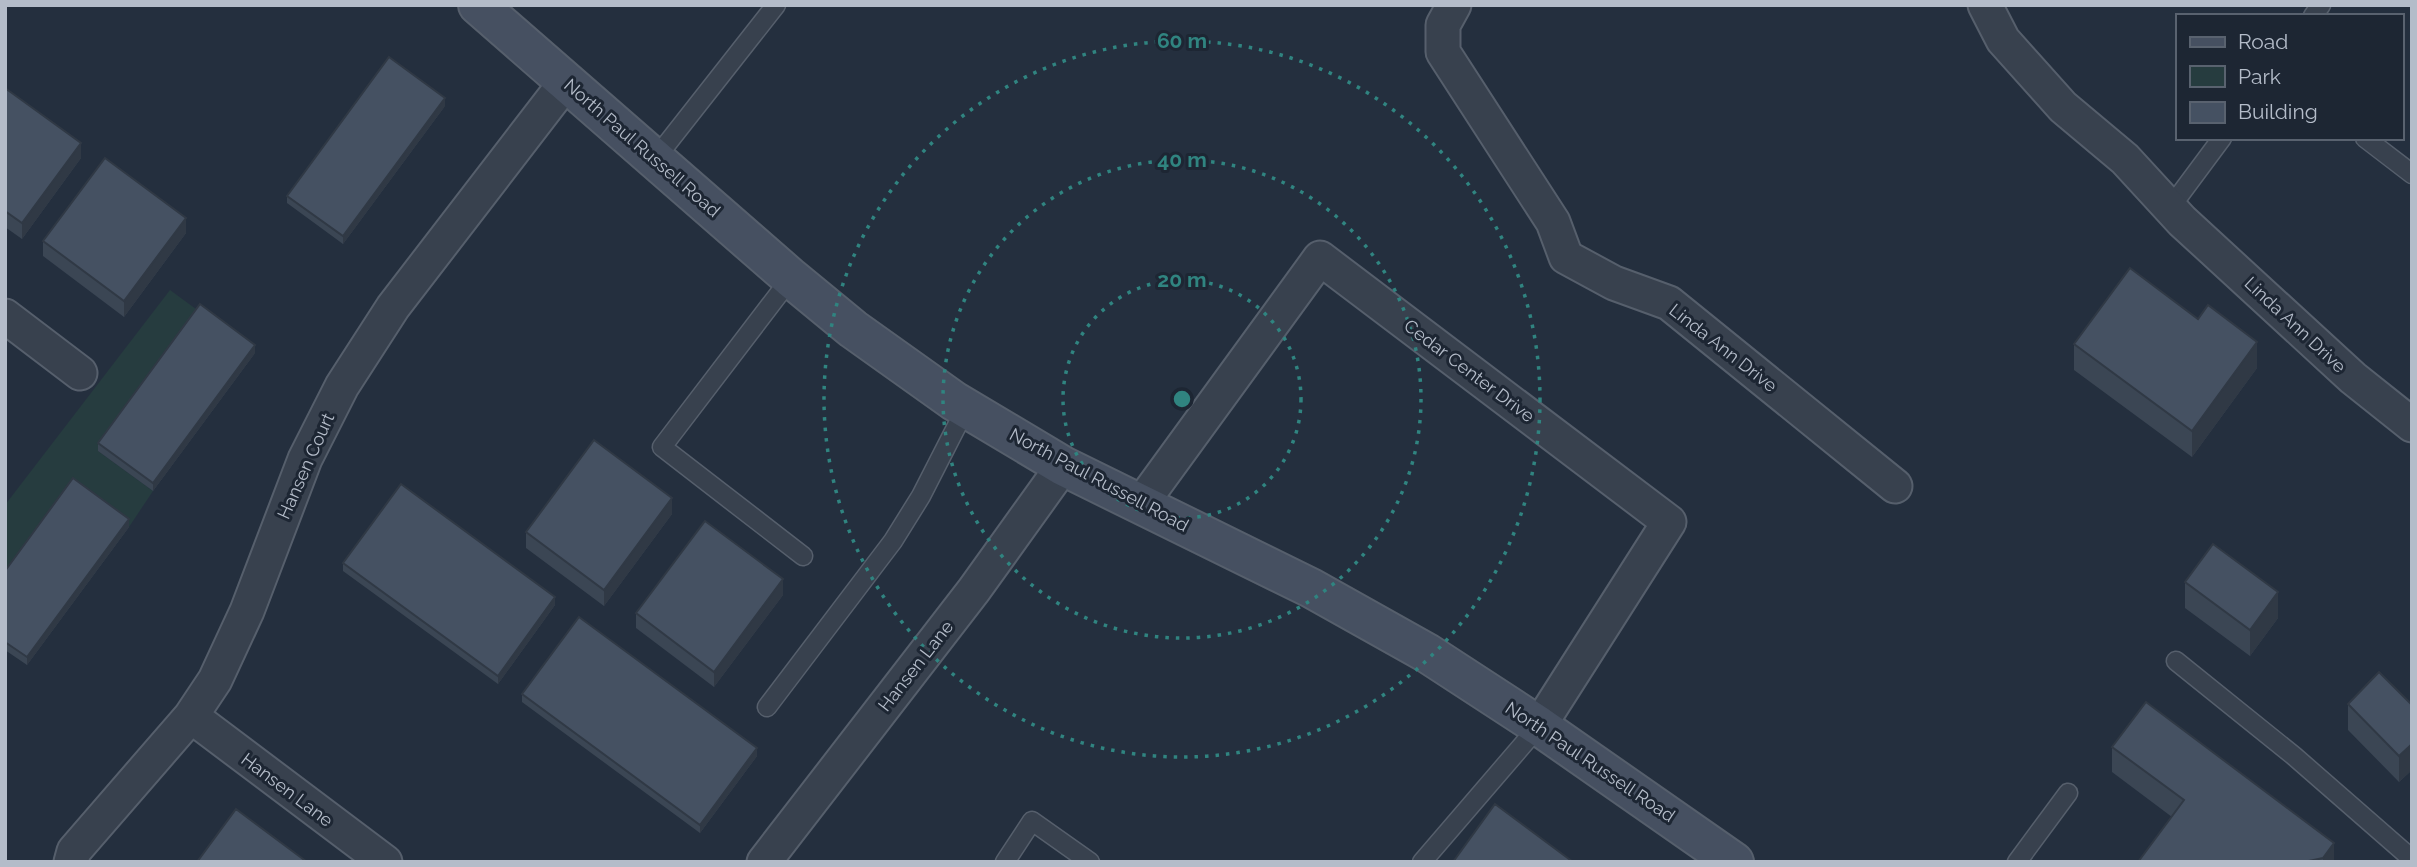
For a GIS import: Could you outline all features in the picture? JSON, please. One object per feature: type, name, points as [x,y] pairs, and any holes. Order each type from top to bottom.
[{"type":"street","name":"North Paul Russell Road","points":[[478,5],[791,278],[853,329],[966,408],[1063,466],[1311,588],[1427,653],[1539,726],[1734,862]]},
{"type":"street","name":"Linda Ann Drive","points":[[1454,5],[1443,24],[1443,51],[1553,222],[1566,257],[1614,283],[1669,303],[1895,486]]},
{"type":"street","name":"Linda Ann Drive","points":[[1985,5],[2003,40],[2063,107],[2125,159],[2170,208],[2353,378],[2412,425]]},
{"type":"street","name":"Hansen Court","points":[[71,862],[74,851],[191,716],[215,680],[241,625],[305,459],[342,386],[393,307],[566,82]]},
{"type":"street","name":"Cedar Center Drive","points":[[1141,504],[1320,258],[1669,522],[1539,726]]},
{"type":"street","points":[[5,316],[80,373]]},
{"type":"street","name":"Hansen Lane","points":[[764,862],[974,590],[1063,466]]},
{"type":"street","name":"Hansen Lane","points":[[191,716],[384,862]]},
{"type":"lane","points":[[655,159],[776,5]]},
{"type":"lane","points":[[2170,208],[2221,140]]},
{"type":"lane","points":[[2368,140],[2412,174]]},
{"type":"lane","points":[[791,278],[662,447],[803,556]]},
{"type":"lane","points":[[766,707],[893,541],[921,496],[966,408]]},
{"type":"lane","points":[[2176,661],[2408,850]]},
{"type":"lane","points":[[1422,862],[1539,726]]},
{"type":"lane","points":[[2017,862],[2068,793]]},
{"type":"lane","points":[[1005,862],[1032,821],[1090,862]]},
{"type":"green space","points":[[170,290],[200,312],[98,451],[153,491],[129,527],[73,487],[5,580],[5,505]]},
{"type":"building","points":[[389,57],[445,98],[343,236],[287,196]]},
{"type":"building","points":[[5,88],[81,143],[22,223],[5,211]]},
{"type":"building","points":[[105,158],[186,218],[124,301],[43,241]]},
{"type":"building","points":[[2130,268],[2198,319],[2208,305],[2257,342],[2192,431],[2074,344]]},
{"type":"building","points":[[200,304],[255,345],[153,483],[98,443]]},
{"type":"building","points":[[594,440],[672,498],[604,590],[526,532]]},
{"type":"building","points":[[73,478],[129,519],[27,657],[5,642],[5,571]]},
{"type":"building","points":[[401,484],[555,597],[498,676],[343,563]]},
{"type":"building","points":[[705,521],[783,579],[714,672],[636,613]]},
{"type":"building","points":[[2213,544],[2278,592],[2250,630],[2185,582]]},
{"type":"building","points":[[579,617],[757,748],[700,825],[522,694]]},
{"type":"building","points":[[2379,672],[2412,705],[2412,744],[2399,756],[2348,704]]},
{"type":"building","points":[[2146,702],[2334,843],[2323,858],[2304,862],[2138,862],[2184,800],[2112,747]]},
{"type":"building","points":[[1495,804],[1573,862],[1453,862]]},
{"type":"building","points":[[236,809],[307,862],[197,862]]}]
